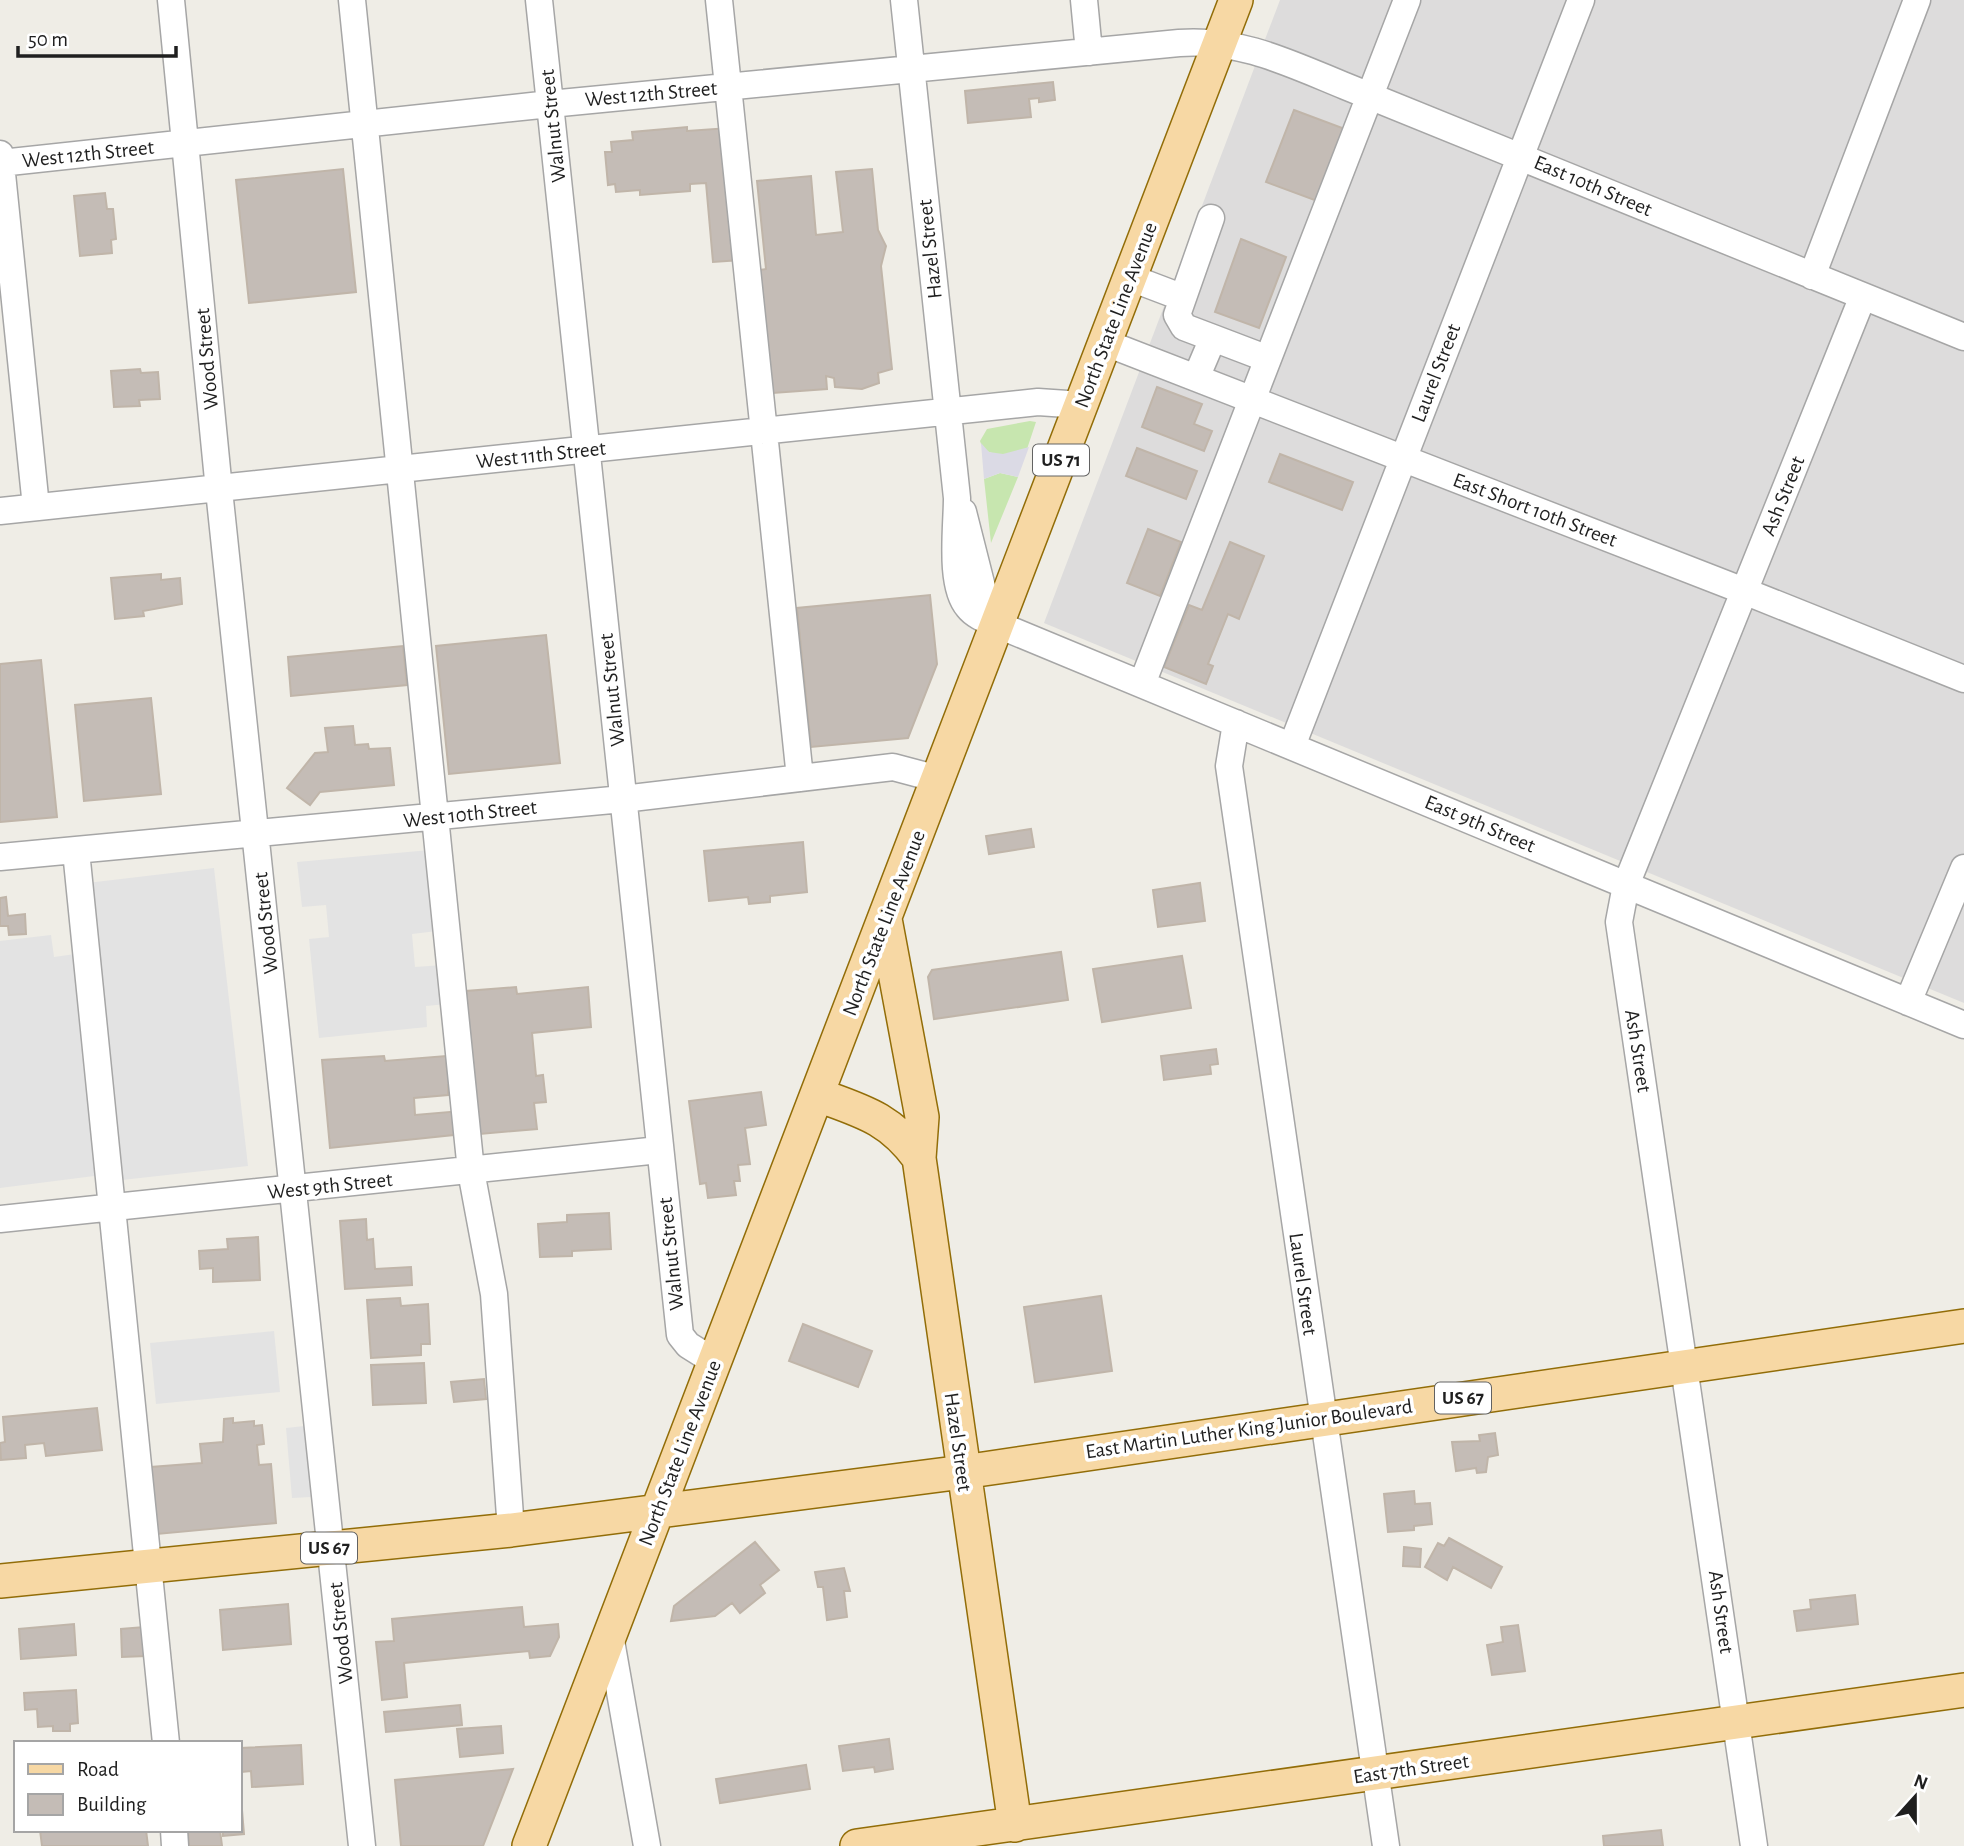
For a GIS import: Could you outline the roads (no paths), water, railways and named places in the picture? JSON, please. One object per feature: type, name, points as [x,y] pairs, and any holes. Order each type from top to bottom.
[{"type":"main road","name":"North State Line Avenue","points":[[529,1846],[1236,0]]},
{"type":"main road","name":"Hazel Street","points":[[885,919],[922,1117],[919,1158],[1016,1836]]},
{"type":"main road","points":[[818,1095],[887,1123],[903,1136],[919,1158]]},
{"type":"main road","name":"East Martin Luther King Junior Boulevard","points":[[658,1511],[962,1472],[1964,1326]]},
{"type":"main road","name":"US 67","points":[[0,1581],[511,1530],[658,1511]]},
{"type":"main road","name":"East 7th Street","points":[[857,1846],[1016,1836],[1376,1773],[1964,1690]]},
{"type":"street","name":"Wood Street","points":[[171,0],[219,490],[362,1846]]},
{"type":"street","points":[[352,0],[471,1171],[494,1294],[511,1530]]},
{"type":"street","name":"Walnut Street","points":[[540,0],[680,1335],[688,1345],[715,1362]]},
{"type":"street","points":[[719,0],[800,778]]},
{"type":"street","name":"Hazel Street","points":[[904,0],[957,498],[956,556],[962,598],[974,613],[996,624]]},
{"type":"street","points":[[1084,0],[1089,52]]},
{"type":"street","points":[[1142,684],[1407,0]]},
{"type":"street","name":"Laurel Street","points":[[1292,746],[1581,0]]},
{"type":"street","points":[[1812,276],[1917,0]]},
{"type":"street","name":"West 12th Street","points":[[0,163],[550,104],[1089,52],[1220,42]]},
{"type":"street","name":"East 10th Street","points":[[1220,42],[1254,50],[1964,337]]},
{"type":"street","points":[[0,154],[36,507]]},
{"type":"street","points":[[1211,218],[1181,297],[1177,315],[1179,322],[1255,354]]},
{"type":"street","points":[[1131,278],[1181,297]]},
{"type":"street","name":"Ash Street","points":[[1754,1846],[1686,1366],[1620,932],[1620,908],[1626,885],[1863,296]]},
{"type":"street","points":[[1196,378],[1213,338]]},
{"type":"street","name":"East Short 10th Street","points":[[1106,343],[1964,679]]},
{"type":"street","name":"West 11th Street","points":[[0,511],[947,414],[1038,402],[1082,405]]},
{"type":"street","name":"East 9th Street","points":[[996,624],[1964,1025]]},
{"type":"street","name":"Laurel Street","points":[[1236,723],[1229,766],[1386,1846]]},
{"type":"street","name":"West 10th Street","points":[[0,857],[623,799],[893,767],[938,779]]},
{"type":"street","points":[[76,851],[166,1741]]},
{"type":"street","points":[[1908,1002],[1964,868]]},
{"type":"street","name":"West 9th Street","points":[[0,1219],[659,1150]]},
{"type":"street","points":[[610,1635],[647,1846]]}]
